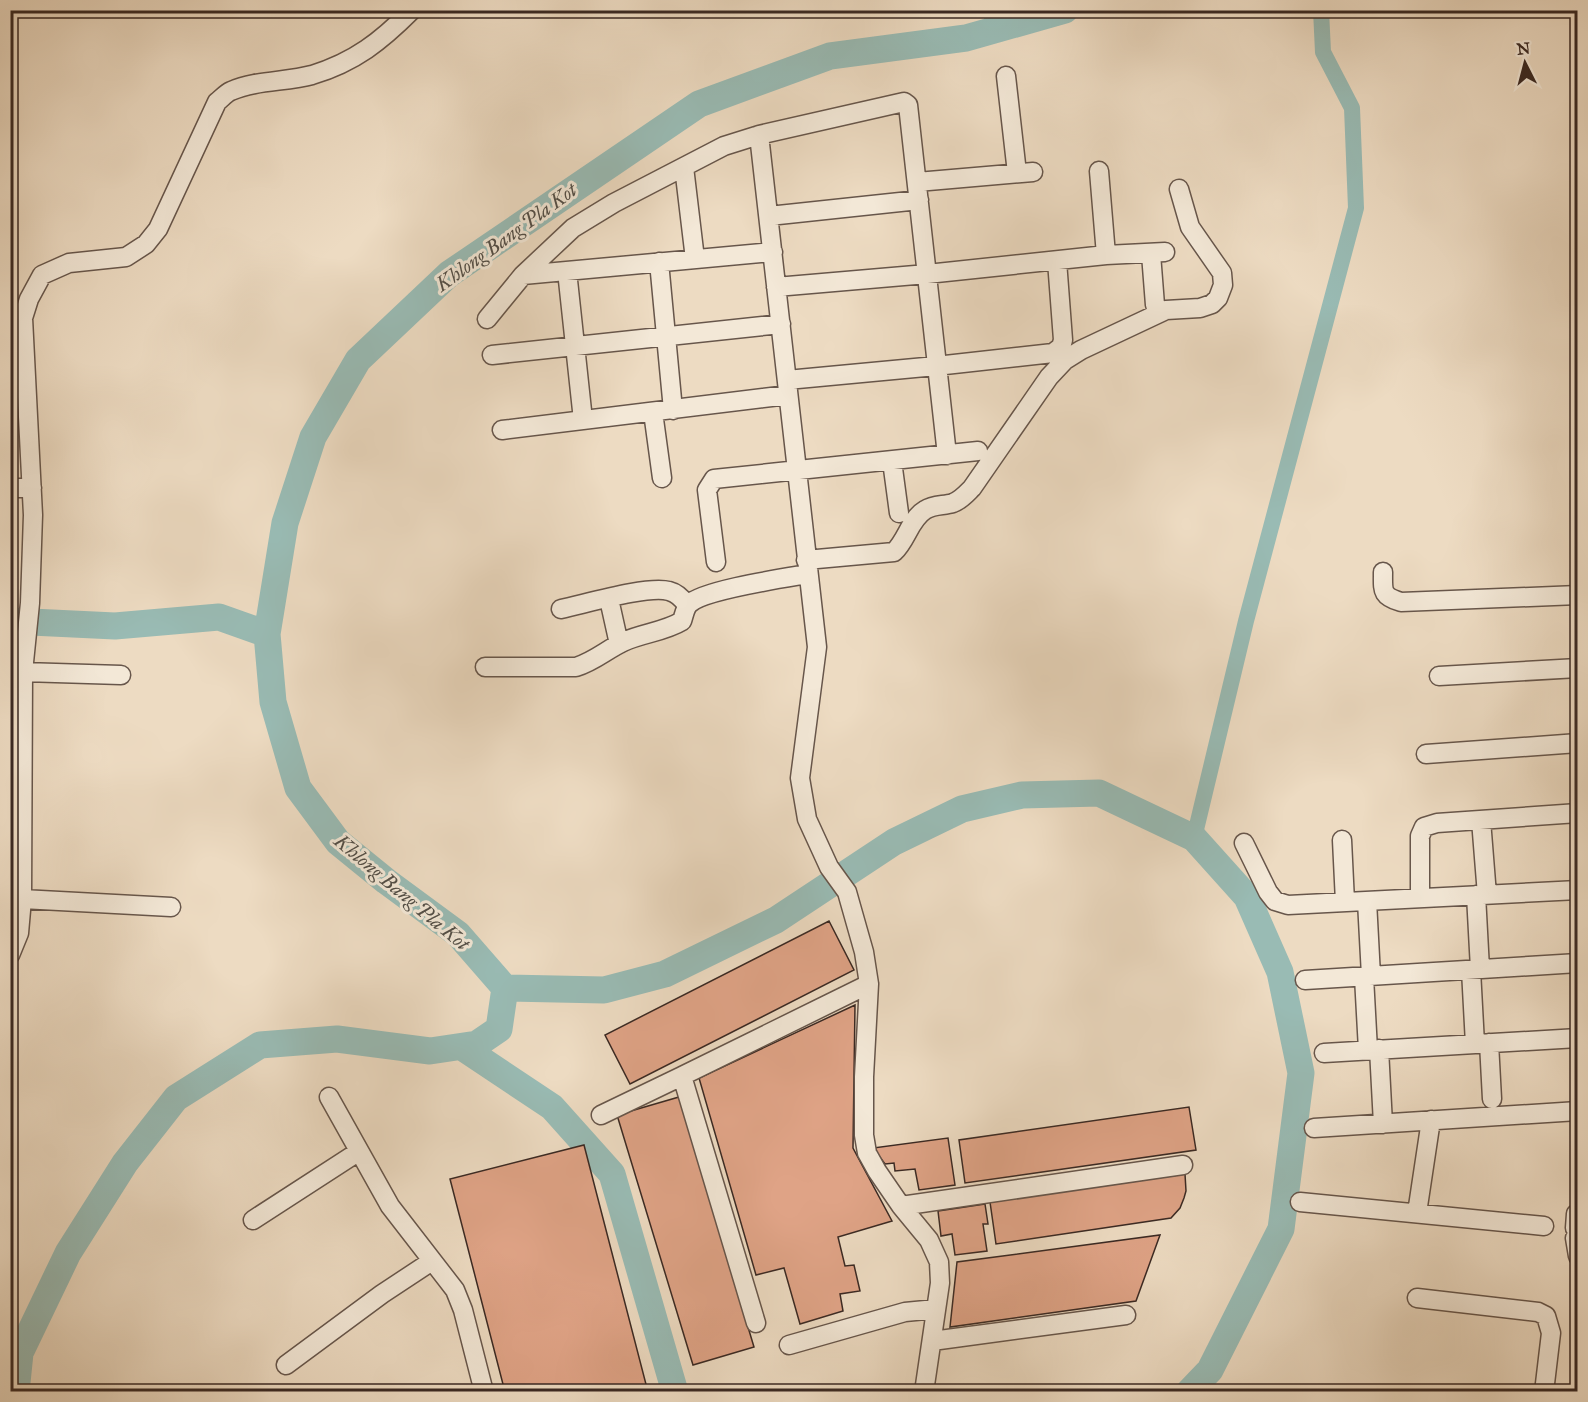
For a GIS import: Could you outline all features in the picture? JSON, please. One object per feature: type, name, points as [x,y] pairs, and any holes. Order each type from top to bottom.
[{"type":"street","points":[[10,955],[19,933],[22,899],[24,663],[30,603],[33,515],[23,318],[29,299],[42,275],[69,263],[126,257],[146,244],[158,229],[217,102],[229,91],[312,75],[356,58],[380,41],[412,10]]},
{"type":"street","points":[[917,182],[1025,172],[1006,76]]},
{"type":"street","points":[[487,319],[523,275],[573,228],[724,146],[759,135],[904,102],[908,105],[947,455]]},
{"type":"street","points":[[759,135],[817,647],[800,778],[807,819],[829,867],[847,892],[864,952],[869,984],[864,1077],[865,1144],[872,1162],[901,1206],[929,1240],[939,1262],[941,1274],[924,1392]]},
{"type":"street","points":[[684,167],[695,259]]},
{"type":"street","points":[[1099,171],[1106,255]]},
{"type":"street","points":[[484,667],[576,667],[588,663],[620,644],[682,621],[687,605],[697,598],[807,567],[894,552],[903,544],[914,521],[925,510],[952,503],[962,498],[972,488],[1049,377],[1065,360],[1081,350],[1166,310],[1200,308],[1212,304],[1218,298],[1223,285],[1222,273],[1190,227],[1179,189]]},
{"type":"street","points":[[769,216],[919,200]]},
{"type":"street","points":[[523,275],[773,252]]},
{"type":"street","points":[[776,287],[1106,255],[1158,253],[1155,305]]},
{"type":"street","points":[[502,430],[673,410],[788,387],[936,366],[1053,353],[1061,347],[1063,340],[1057,261]]},
{"type":"street","points":[[659,262],[673,410]]},
{"type":"street","points":[[567,271],[583,420]]},
{"type":"street","points":[[492,355],[781,324]]},
{"type":"street","points":[[653,412],[662,478]]},
{"type":"street","points":[[716,562],[707,490],[714,479],[978,451]]},
{"type":"street","points":[[892,461],[899,513]]},
{"type":"street","points":[[10,488],[32,488]]},
{"type":"street","points":[[1383,573],[1383,591],[1388,598],[1401,602],[1578,595]]},
{"type":"street","points":[[561,609],[648,590],[668,591],[681,596],[687,605]]},
{"type":"street","points":[[609,599],[620,644]]},
{"type":"street","points":[[24,663],[121,675]]},
{"type":"street","points":[[1439,676],[1578,668]]},
{"type":"street","points":[[1426,754],[1578,743]]},
{"type":"street","points":[[1420,898],[1420,836],[1424,827],[1437,823],[1578,813]]},
{"type":"street","points":[[1482,820],[1481,895],[1475,970],[1482,1043],[1492,1099]]},
{"type":"street","points":[[1342,840],[1345,902]]},
{"type":"street","points":[[1244,843],[1268,892],[1275,901],[1288,905],[1578,890]]},
{"type":"street","points":[[22,899],[171,907]]},
{"type":"street","points":[[1367,901],[1367,977],[1373,1050],[1383,1124]]},
{"type":"street","points":[[1305,980],[1578,963]]},
{"type":"street","points":[[601,1115],[869,984]]},
{"type":"street","points":[[1324,1053],[1578,1038]]},
{"type":"street","points":[[682,1076],[756,1323]]},
{"type":"street","points":[[329,1097],[390,1206],[455,1290],[463,1310],[484,1392]]},
{"type":"street","points":[[1314,1128],[1578,1111]]},
{"type":"street","points":[[1417,1213],[1431,1120]]},
{"type":"street","points":[[253,1220],[358,1152]]},
{"type":"street","points":[[901,1206],[1183,1165]]},
{"type":"street","points":[[1300,1202],[1544,1226]]},
{"type":"street","points":[[286,1365],[382,1294],[432,1261]]},
{"type":"street","points":[[1417,1298],[1538,1312],[1546,1316],[1551,1333],[1544,1392]]},
{"type":"street","points":[[789,1345],[905,1312],[936,1309]]},
{"type":"street","points":[[932,1341],[1126,1315]]},
{"type":"building","points":[[829,921],[854,970],[630,1084],[605,1035]]},
{"type":"building","points":[[855,1005],[853,1148],[892,1221],[838,1237],[845,1266],[854,1265],[860,1291],[840,1294],[843,1311],[800,1324],[784,1268],[756,1275],[699,1078]]},
{"type":"building","points":[[679,1097],[754,1347],[693,1365],[617,1115]]},
{"type":"building","points":[[1189,1107],[1196,1150],[965,1183],[959,1140]]},
{"type":"building","points":[[948,1138],[955,1185],[919,1190],[915,1169],[895,1171],[894,1163],[885,1164],[873,1148]]},
{"type":"building","points":[[584,1145],[648,1392],[505,1392],[450,1179]]},
{"type":"building","points":[[1185,1174],[1184,1198],[1180,1208],[1171,1218],[996,1244],[990,1202]]},
{"type":"building","points":[[985,1204],[988,1224],[983,1224],[987,1251],[955,1255],[952,1234],[941,1236],[938,1211]]},
{"type":"building","points":[[1160,1235],[1136,1301],[950,1327],[957,1262]]},
{"type":"waterway","points":[[991,31],[993,10]]},
{"type":"waterway","name":"Khlong Bang Pla Kot","points":[[16,1392],[20,1353],[68,1253],[125,1163],[176,1098],[260,1045],[337,1039],[430,1051],[477,1044],[499,1029],[505,988],[458,934],[338,842],[298,788],[273,702],[267,634],[285,523],[313,437],[358,360],[449,274],[699,104],[830,56],[966,38],[1065,10]]},
{"type":"waterway","points":[[1194,838],[1246,621],[1356,208],[1352,108],[1323,52],[1321,10]]},
{"type":"waterway","points":[[10,621],[115,626],[219,617],[267,634]]},
{"type":"waterway","points":[[505,988],[604,990],[665,974],[776,920],[894,842],[962,809],[1022,795],[1099,793],[1194,838],[1247,897],[1280,972],[1301,1073],[1281,1229],[1210,1370],[1189,1392]]},
{"type":"waterway","points":[[462,1047],[552,1107],[612,1174],[675,1392]]}]
